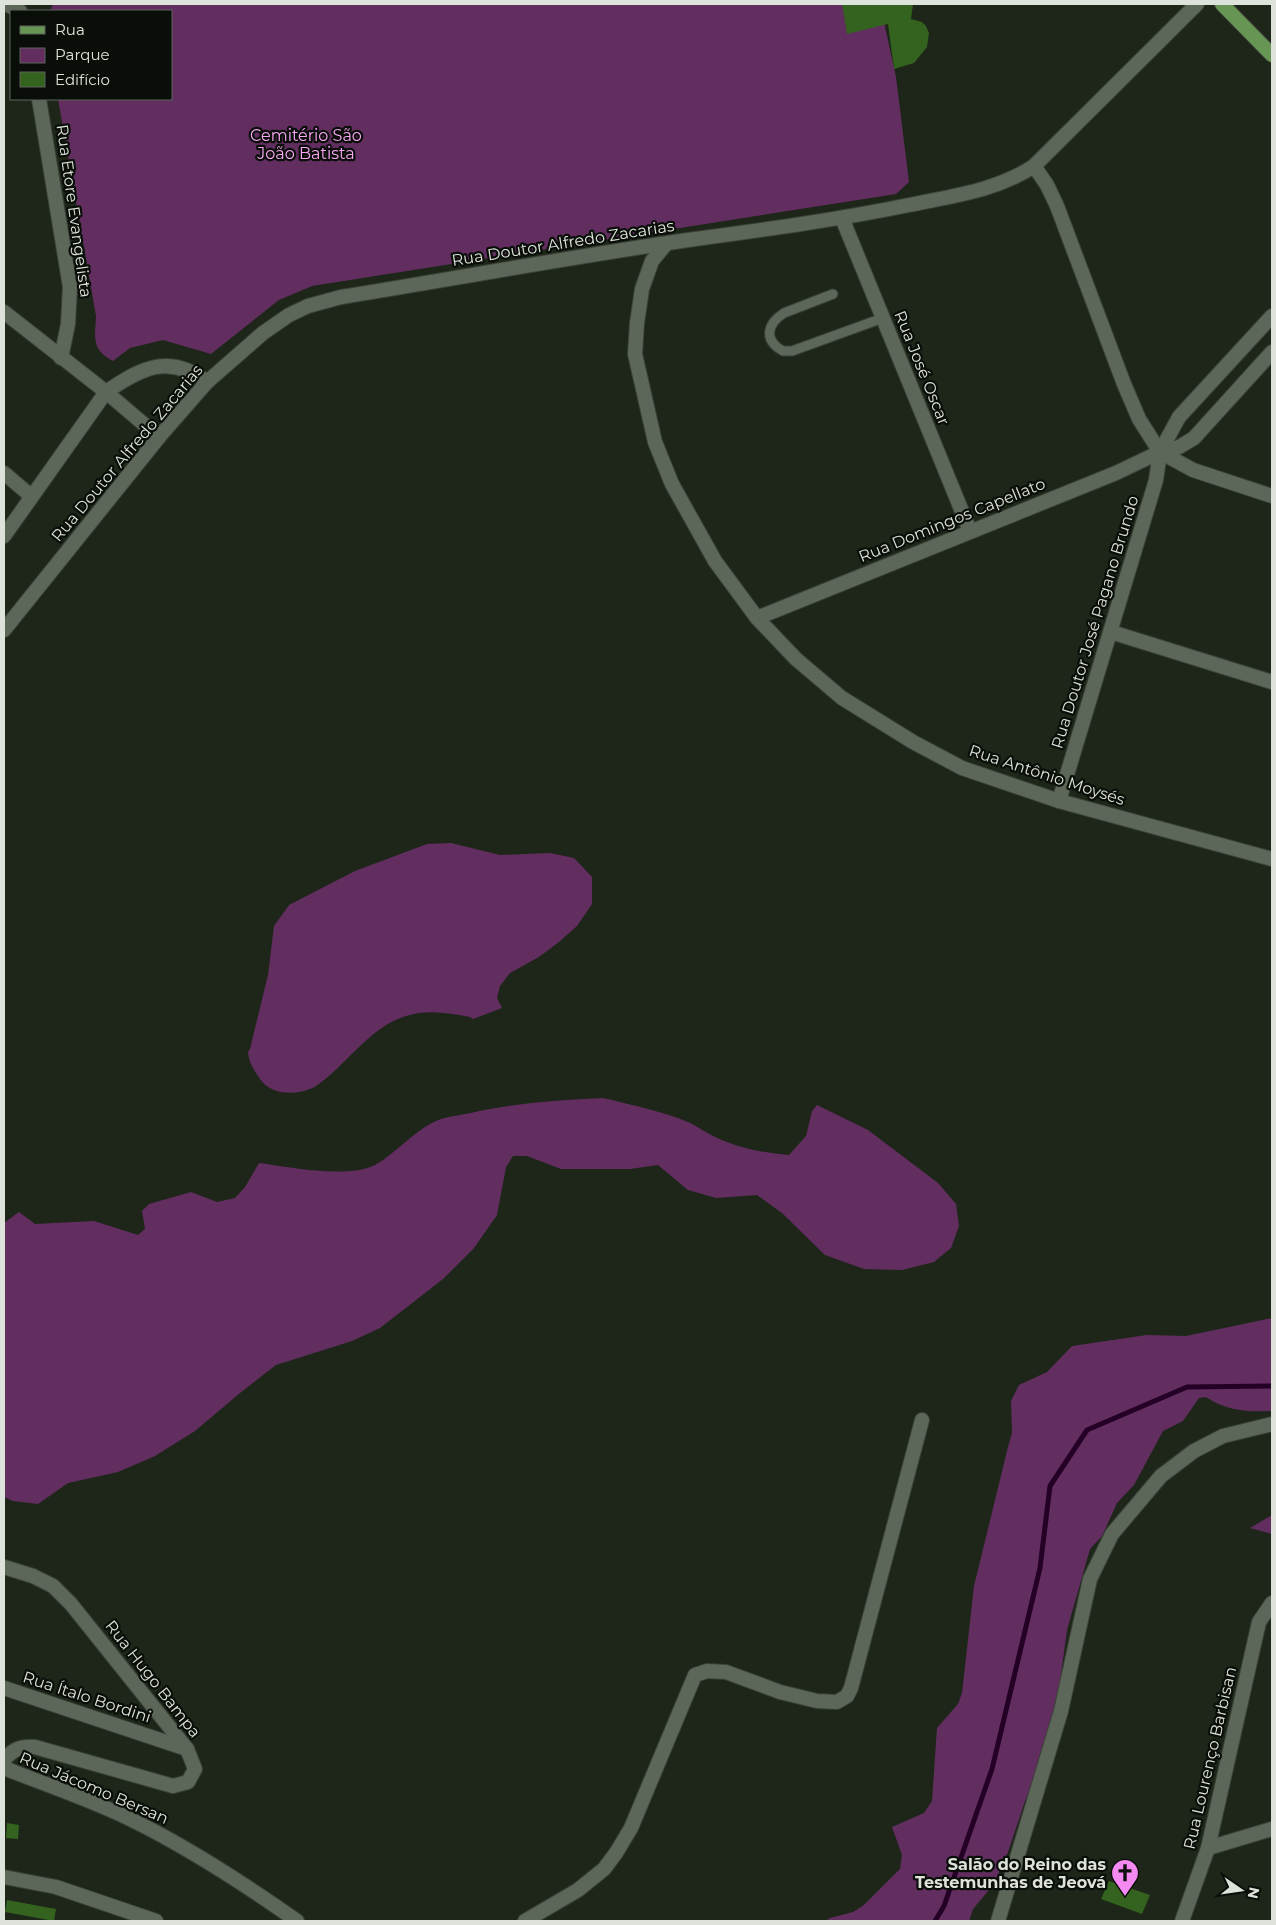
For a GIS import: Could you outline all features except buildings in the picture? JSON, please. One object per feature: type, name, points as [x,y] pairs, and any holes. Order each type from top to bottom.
[{"type":"main road","points":[[1222,4],[1272,55]]},
{"type":"street","points":[[6,4],[18,10]]},
{"type":"street","name":"Rua Doutor Alfredo Zacarias","points":[[4,630],[159,437],[207,382],[263,333],[288,316],[308,306],[341,297],[666,244],[842,218],[964,194],[998,185],[1034,166],[1197,4]]},
{"type":"street","name":"Rua Etore Evangelista","points":[[39,100],[70,287],[68,324],[61,358]]},
{"type":"street","points":[[1034,166],[1047,185],[1057,206],[1139,419],[1160,452],[1193,470],[1272,496]]},
{"type":"street","name":"Rua José Oscar","points":[[842,218],[970,531]]},
{"type":"street","name":"Rua Antônio Moysés","points":[[666,244],[652,261],[642,289],[635,354],[655,442],[672,484],[715,561],[757,618],[796,659],[842,698],[876,720],[962,768],[1059,801],[1272,859]]},
{"type":"street","points":[[4,312],[106,392],[159,437]]},
{"type":"street","name":"Rua Doutor José Pagano Brundo","points":[[1059,801],[1156,480],[1160,452],[1179,417],[1272,316]]},
{"type":"street","points":[[1160,452],[1179,447],[1194,438],[1272,352]]},
{"type":"street","points":[[4,536],[106,392],[138,372],[159,366],[175,366],[188,370],[207,382]]},
{"type":"street","name":"Rua Domingos Capellato","points":[[757,618],[1116,473],[1160,452]]},
{"type":"street","points":[[4,473],[31,496]]},
{"type":"street","points":[[1111,632],[1272,682]]},
{"type":"street","points":[[525,1921],[578,1890],[604,1869],[616,1853],[631,1828],[696,1675],[707,1671],[726,1672],[780,1692],[817,1701],[836,1702],[846,1696],[851,1688],[922,1420]]},
{"type":"street","points":[[998,1921],[1062,1712],[1090,1579],[1112,1534],[1161,1476],[1194,1451],[1223,1436],[1272,1424]]},
{"type":"street","name":"Rua Hugo Bampa","points":[[4,1567],[33,1576],[53,1586],[65,1598],[187,1749],[195,1769],[188,1782],[173,1786],[35,1747],[24,1746],[13,1750],[4,1760]]},
{"type":"street","name":"Rua Lourenço Barbisan","points":[[1182,1921],[1208,1848],[1272,1603]]},
{"type":"street","name":"Rua Ítalo Bordini","points":[[4,1688],[187,1749]]},
{"type":"street","name":"Rua Jácomo Bersan","points":[[4,1768],[126,1816],[169,1838],[220,1868],[297,1921]]},
{"type":"street","points":[[1208,1848],[1272,1829]]},
{"type":"street","points":[[4,1877],[56,1886],[156,1921]]},
{"type":"lane","points":[[833,294],[777,317],[770,327],[769,333],[772,342],[783,351],[792,351],[883,318]]},
{"type":"green space","name":"Cemitério São João Batista","points":[[53,4],[880,4],[896,77],[909,182],[896,194],[312,286],[279,300],[211,354],[163,340],[130,348],[113,361],[101,352],[96,342],[96,316],[58,100],[172,100],[172,10],[50,10]]},
{"type":"green space","points":[[451,843],[500,855],[550,853],[574,858],[592,877],[592,904],[577,926],[559,942],[539,957],[510,973],[500,986],[497,998],[502,1008],[473,1019],[438,1012],[406,1016],[393,1021],[369,1038],[316,1086],[302,1092],[286,1093],[271,1089],[265,1085],[252,1066],[248,1052],[268,975],[274,926],[289,905],[355,871],[427,844]]},
{"type":"green space","points":[[603,1098],[678,1118],[715,1137],[742,1147],[789,1155],[806,1136],[812,1111],[817,1105],[868,1130],[938,1183],[956,1204],[959,1226],[951,1248],[934,1262],[902,1270],[864,1269],[825,1255],[782,1213],[757,1195],[716,1198],[688,1190],[658,1165],[630,1169],[561,1169],[527,1156],[513,1156],[506,1167],[497,1215],[474,1248],[443,1279],[380,1328],[352,1341],[276,1365],[195,1431],[155,1456],[118,1472],[68,1483],[38,1504],[13,1501],[4,1497],[4,1223],[19,1212],[35,1224],[94,1221],[138,1235],[145,1229],[142,1211],[149,1204],[191,1192],[217,1202],[235,1198],[245,1187],[259,1163],[334,1172],[363,1169],[383,1160],[423,1128],[441,1119],[520,1104]]},
{"type":"green space","points":[[1272,1318],[1272,1411],[1238,1410],[1214,1402],[1206,1397],[1199,1398],[1183,1421],[1163,1431],[1134,1485],[1117,1503],[1102,1536],[1090,1549],[1067,1630],[1057,1704],[1042,1764],[1025,1801],[1008,1852],[994,1884],[973,1909],[969,1921],[826,1921],[830,1918],[853,1912],[864,1905],[900,1869],[902,1855],[892,1827],[924,1813],[932,1801],[937,1728],[958,1704],[962,1693],[974,1586],[1012,1433],[1011,1401],[1019,1385],[1047,1372],[1072,1346],[1147,1335],[1186,1336]]},
{"type":"green space","points":[[1272,1515],[1272,1534],[1250,1528]]},
{"type":"waterway","points":[[935,1921],[944,1906],[992,1769],[1040,1568],[1050,1486],[1087,1430],[1187,1387],[1272,1386]]},
{"type":"place","name":"Salão do Reino das Testemunhas de Jeová","points":[[1125,1897]]}]
